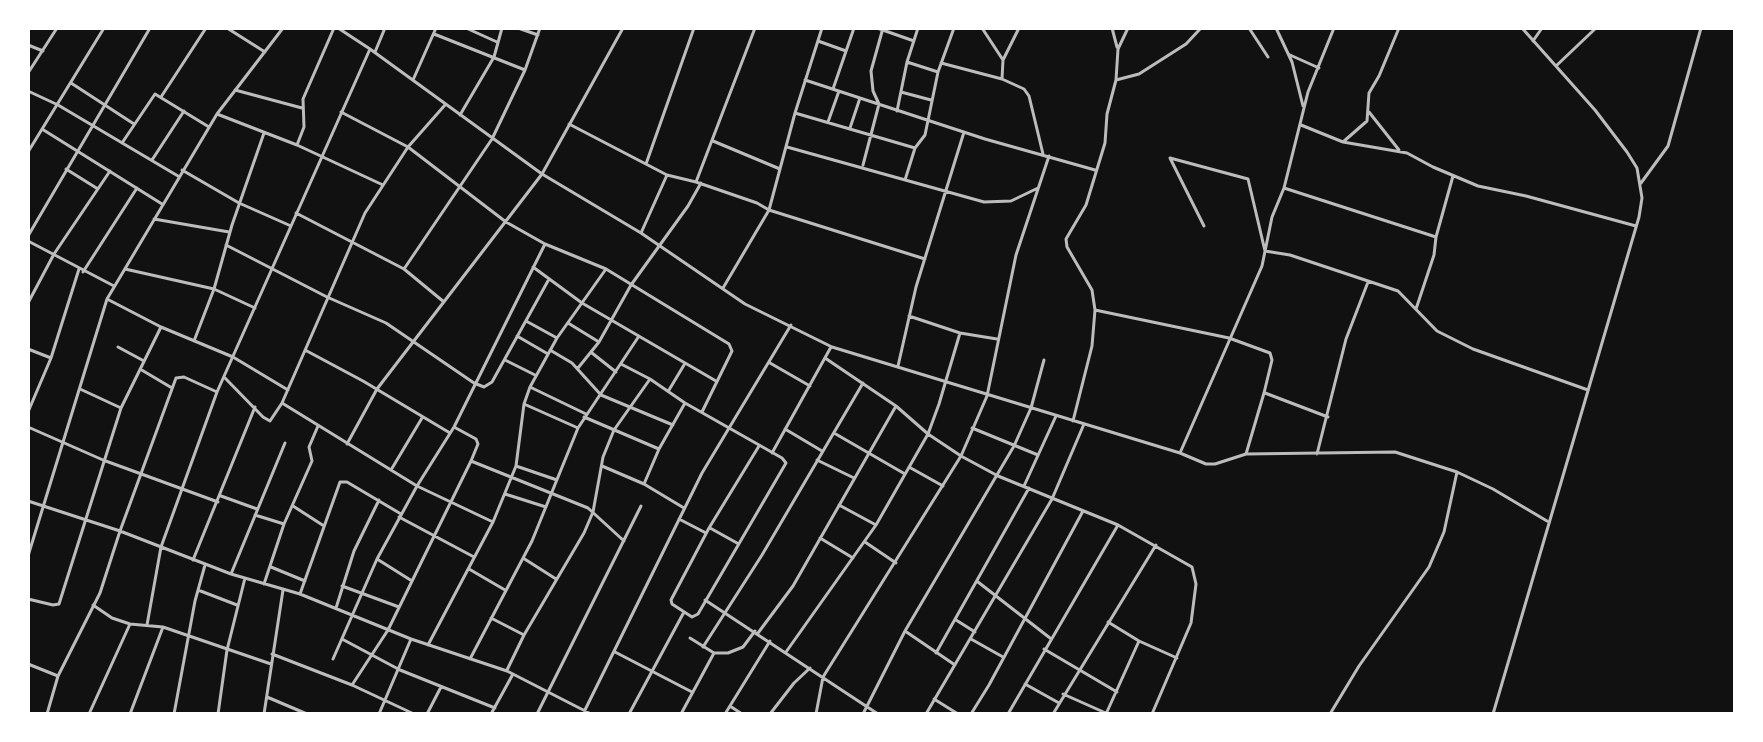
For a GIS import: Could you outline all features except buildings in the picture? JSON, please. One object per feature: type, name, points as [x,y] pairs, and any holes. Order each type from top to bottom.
[{"type":"street","points":[[28,73],[57,28]]},
{"type":"street","points":[[28,152],[104,28]]},
{"type":"street","points":[[115,286],[83,272],[28,239],[66,169],[150,28]]},
{"type":"street","points":[[161,97],[206,28]]},
{"type":"street","points":[[227,28],[265,52]]},
{"type":"street","points":[[28,556],[45,507],[107,299],[178,176],[217,114],[283,28]]},
{"type":"street","points":[[297,145],[304,127],[303,99],[336,28],[375,52],[542,174],[640,233],[745,304],[832,347],[1215,464],[1246,454],[1395,452],[1457,472],[1493,489],[1547,521]]},
{"type":"street","points":[[375,52],[385,28]]},
{"type":"street","points":[[413,80],[436,28]]},
{"type":"street","points":[[466,28],[497,42]]},
{"type":"street","points":[[460,115],[494,57],[502,28]]},
{"type":"street","points":[[518,28],[538,36]]},
{"type":"street","points":[[404,269],[492,139],[525,70],[540,28]]},
{"type":"street","points":[[347,444],[377,389],[542,174],[623,28]]},
{"type":"street","points":[[646,164],[694,28]]},
{"type":"street","points":[[578,368],[592,353],[631,285],[660,247],[699,183],[755,28]]},
{"type":"street","points":[[723,289],[769,210],[795,112],[822,28]]},
{"type":"street","points":[[833,90],[854,28]]},
{"type":"street","points":[[877,28],[914,41]]},
{"type":"street","points":[[897,111],[907,62],[918,28]]},
{"type":"street","points":[[905,180],[915,148],[925,135],[938,72],[954,28]]},
{"type":"street","points":[[982,28],[1003,60]]},
{"type":"street","points":[[1002,79],[1003,60],[1019,28]]},
{"type":"street","points":[[1073,421],[1092,346],[1095,310],[1092,290],[1067,247],[1066,239],[1086,205],[1105,143],[1107,114],[1116,80],[1118,49],[1112,28]]},
{"type":"street","points":[[1118,49],[1128,28]]},
{"type":"street","points":[[1116,80],[1139,74],[1186,44],[1201,28]]},
{"type":"street","points":[[1249,28],[1268,57]]},
{"type":"street","points":[[1276,28],[1288,54],[1304,108]]},
{"type":"street","points":[[1180,453],[1262,266],[1272,217],[1284,188],[1304,108],[1334,28]]},
{"type":"street","points":[[1343,142],[1361,129],[1367,121],[1369,93],[1379,76],[1399,28]]},
{"type":"street","points":[[1493,714],[1547,521],[1636,226],[1642,198],[1637,168],[1623,146],[1521,28]]},
{"type":"street","points":[[1533,41],[1542,28]]},
{"type":"street","points":[[1556,66],[1596,28]]},
{"type":"street","points":[[1641,183],[1668,146],[1701,28]]},
{"type":"street","points":[[862,166],[879,104],[873,91],[871,71],[883,29]]},
{"type":"street","points":[[434,34],[525,70]]},
{"type":"street","points":[[818,41],[846,51]]},
{"type":"street","points":[[28,45],[43,51]]},
{"type":"street","points":[[147,625],[161,547],[180,489],[233,357],[370,49]]},
{"type":"street","points":[[1288,54],[1319,68]]},
{"type":"street","points":[[907,62],[938,72]]},
{"type":"street","points":[[941,63],[1002,79],[1027,93],[1043,154]]},
{"type":"street","points":[[805,80],[964,132],[1095,170]]},
{"type":"street","points":[[71,83],[134,124]]},
{"type":"street","points":[[235,90],[302,108]]},
{"type":"street","points":[[28,91],[58,105],[178,176]]},
{"type":"street","points":[[828,122],[839,91]]},
{"type":"street","points":[[901,92],[931,101]]},
{"type":"street","points":[[122,142],[153,95],[161,97],[209,127]]},
{"type":"street","points":[[850,128],[860,98]]},
{"type":"street","points":[[225,377],[269,422],[288,390],[352,240],[383,185],[408,147],[445,105]]},
{"type":"street","points":[[152,160],[184,111]]},
{"type":"street","points":[[1369,111],[1400,151]]},
{"type":"street","points":[[341,112],[408,147],[506,222],[545,244],[606,269],[731,347],[732,351],[702,412]]},
{"type":"street","points":[[795,112],[915,148]]},
{"type":"street","points":[[217,114],[297,145],[383,185]]},
{"type":"street","points":[[569,124],[667,175],[699,183],[757,203],[769,210],[925,259]]},
{"type":"street","points":[[1300,125],[1343,142],[1400,151],[1478,186],[1526,196],[1636,226]]},
{"type":"street","points":[[42,129],[162,204]]},
{"type":"street","points":[[898,366],[925,259],[964,132]]},
{"type":"street","points":[[194,341],[214,289],[239,203],[264,133]]},
{"type":"street","points":[[713,141],[780,169]]},
{"type":"street","points":[[787,146],[862,166],[964,198],[997,203],[1011,201],[1038,188]]},
{"type":"street","points":[[816,714],[823,677],[961,456],[987,396],[1016,255],[1049,156]]},
{"type":"street","points":[[1204,226],[1170,158],[1248,179],[1265,250]]},
{"type":"street","points":[[66,169],[98,189]]},
{"type":"street","points":[[182,170],[239,203],[291,226]]},
{"type":"street","points":[[28,303],[54,254],[110,171]]},
{"type":"street","points":[[640,233],[667,175]]},
{"type":"street","points":[[1416,309],[1434,255],[1436,237],[1453,176]]},
{"type":"street","points":[[83,272],[137,188]]},
{"type":"street","points":[[1284,188],[1436,237]]},
{"type":"street","points":[[296,213],[352,240],[404,269],[444,302]]},
{"type":"street","points":[[154,219],[230,232]]},
{"type":"street","points":[[333,659],[377,559],[417,486],[454,426],[545,244]]},
{"type":"street","points":[[226,245],[327,297],[372,315],[474,383],[484,387],[489,386],[549,279]]},
{"type":"street","points":[[1265,250],[1290,255],[1398,291],[1437,331],[1473,349],[1588,390]]},
{"type":"street","points":[[533,267],[582,303],[716,381]]},
{"type":"street","points":[[28,412],[51,358],[79,269]]},
{"type":"street","points":[[125,269],[214,289],[255,308]]},
{"type":"street","points":[[428,645],[493,522],[511,479],[516,466],[524,404],[530,387],[557,338],[606,269]]},
{"type":"street","points":[[1317,454],[1328,417],[1333,382],[1346,339],[1368,282]]},
{"type":"street","points":[[107,299],[161,327],[233,357],[288,390]]},
{"type":"street","points":[[1095,310],[1229,338],[1270,353],[1272,360],[1246,454]]},
{"type":"street","points":[[909,316],[960,333],[997,339]]},
{"type":"street","points":[[526,321],[557,338]]},
{"type":"street","points":[[567,323],[599,342]]},
{"type":"street","points":[[584,712],[684,508],[791,325]]},
{"type":"street","points":[[28,599],[53,605],[59,604],[121,408],[161,327]]},
{"type":"street","points":[[786,652],[876,525],[928,434],[947,381],[960,333]]},
{"type":"street","points":[[517,336],[578,368],[601,395],[674,425]]},
{"type":"street","points":[[470,659],[546,507],[578,428],[639,336]]},
{"type":"street","points":[[118,347],[144,361]]},
{"type":"street","points":[[772,453],[832,347]]},
{"type":"street","points":[[28,348],[51,358]]},
{"type":"street","points":[[304,350],[377,389],[450,433]]},
{"type":"street","points":[[592,353],[617,372]]},
{"type":"street","points":[[825,358],[896,405],[928,434],[961,456],[998,476],[1118,525],[1192,567],[1196,584],[1191,623],[1152,714]]},
{"type":"street","points":[[504,360],[536,375]]},
{"type":"street","points":[[863,714],[905,631],[1014,446],[1031,408],[1044,360]]},
{"type":"street","points":[[770,363],[810,386]]},
{"type":"street","points":[[621,364],[669,390],[685,403],[784,460],[785,465],[737,543],[695,618],[672,604],[671,600],[706,533],[759,446]]},
{"type":"street","points":[[669,390],[684,364]]},
{"type":"street","points":[[140,369],[172,388]]},
{"type":"street","points":[[47,714],[58,676],[106,578],[140,473],[176,378],[180,376],[218,392]]},
{"type":"street","points":[[507,671],[524,635],[584,533],[593,512],[602,466],[614,430],[650,379]]},
{"type":"street","points":[[703,647],[863,383]]},
{"type":"street","points":[[530,387],[614,430],[659,449]]},
{"type":"street","points":[[80,389],[121,408]]},
{"type":"street","points":[[1264,393],[1328,417]]},
{"type":"street","points":[[282,403],[417,486],[493,522]]},
{"type":"street","points":[[644,484],[659,449],[685,403]]},
{"type":"street","points":[[524,404],[578,428]]},
{"type":"street","points":[[690,638],[714,653],[728,653],[743,647],[793,586],[896,405]]},
{"type":"street","points":[[193,560],[255,407]]},
{"type":"street","points":[[1024,486],[1056,416]]},
{"type":"street","points":[[392,470],[422,418]]},
{"type":"street","points":[[926,714],[1052,499],[1084,424]]},
{"type":"street","points":[[28,426],[103,460],[218,502]]},
{"type":"street","points":[[264,584],[284,524],[312,461],[309,447],[318,426]]},
{"type":"street","points":[[352,685],[388,630],[452,502],[478,444],[477,439],[454,426]]},
{"type":"street","points":[[972,428],[1038,455]]},
{"type":"street","points":[[785,429],[822,451]]},
{"type":"street","points":[[834,432],[905,474]]},
{"type":"street","points":[[231,574],[285,443]]},
{"type":"street","points":[[817,460],[854,478]]},
{"type":"street","points":[[471,461],[593,512],[624,541]]},
{"type":"street","points":[[516,466],[557,480]]},
{"type":"street","points":[[602,466],[644,484],[684,508]]},
{"type":"street","points":[[909,467],[943,486]]},
{"type":"street","points":[[1330,714],[1359,666],[1429,567],[1444,532],[1457,472]]},
{"type":"street","points":[[300,594],[340,482],[348,482],[379,500],[434,538],[475,557]]},
{"type":"street","points":[[936,652],[1029,488]]},
{"type":"street","points":[[505,494],[546,507]]},
{"type":"street","points":[[220,496],[257,509]]},
{"type":"street","points":[[336,608],[354,551],[379,500]]},
{"type":"street","points":[[28,501],[120,531],[231,574],[300,594],[411,639],[507,671],[591,714]]},
{"type":"street","points":[[292,505],[324,526]]},
{"type":"street","points":[[839,505],[876,525]]},
{"type":"street","points":[[537,714],[641,506]]},
{"type":"street","points":[[971,714],[1083,511]]},
{"type":"street","points":[[255,515],[284,524]]},
{"type":"street","points":[[679,519],[706,533]]},
{"type":"street","points":[[1008,714],[1050,638],[1118,525]]},
{"type":"street","points":[[709,528],[737,543]]},
{"type":"street","points":[[820,538],[853,558]]},
{"type":"street","points":[[864,542],[896,563]]},
{"type":"street","points":[[1053,714],[1063,694],[1156,545]]},
{"type":"street","points":[[522,557],[556,579]]},
{"type":"street","points":[[377,559],[412,581]]},
{"type":"street","points":[[174,714],[188,637],[205,565]]},
{"type":"street","points":[[271,567],[305,581]]},
{"type":"street","points":[[469,569],[506,590]]},
{"type":"street","points":[[218,714],[227,650],[245,578]]},
{"type":"street","points":[[977,582],[1025,616],[1050,638]]},
{"type":"street","points":[[342,585],[361,594],[380,597],[399,607]]},
{"type":"street","points":[[198,590],[237,605]]},
{"type":"street","points":[[264,714],[283,590]]},
{"type":"street","points":[[705,600],[878,714]]},
{"type":"street","points":[[93,605],[112,618],[130,624],[163,627],[271,664]]},
{"type":"street","points":[[629,714],[684,612]]},
{"type":"street","points":[[491,618],[524,635]]},
{"type":"street","points":[[956,620],[975,632]]},
{"type":"street","points":[[1108,622],[1139,641],[1177,658]]},
{"type":"street","points":[[89,714],[130,624]]},
{"type":"street","points":[[130,714],[163,627]]},
{"type":"street","points":[[905,631],[955,665]]},
{"type":"street","points":[[342,639],[399,670],[495,708]]},
{"type":"street","points":[[379,714],[387,701],[411,639]]},
{"type":"street","points":[[970,639],[1003,657]]},
{"type":"street","points":[[725,714],[770,641]]},
{"type":"street","points":[[1063,694],[1107,713],[1139,641]]},
{"type":"street","points":[[1044,649],[1117,692]]},
{"type":"street","points":[[615,652],[692,692]]},
{"type":"street","points":[[681,714],[714,653]]},
{"type":"street","points":[[272,654],[352,685],[414,714]]},
{"type":"street","points":[[28,664],[58,676]]},
{"type":"street","points":[[770,714],[794,683],[810,668]]},
{"type":"street","points":[[491,714],[513,674]]},
{"type":"street","points":[[1025,684],[1059,704]]},
{"type":"street","points":[[427,714],[441,687]]},
{"type":"street","points":[[267,697],[307,714]]},
{"type":"street","points":[[934,699],[958,714]]},
{"type":"street","points":[[730,706],[742,714]]}]
